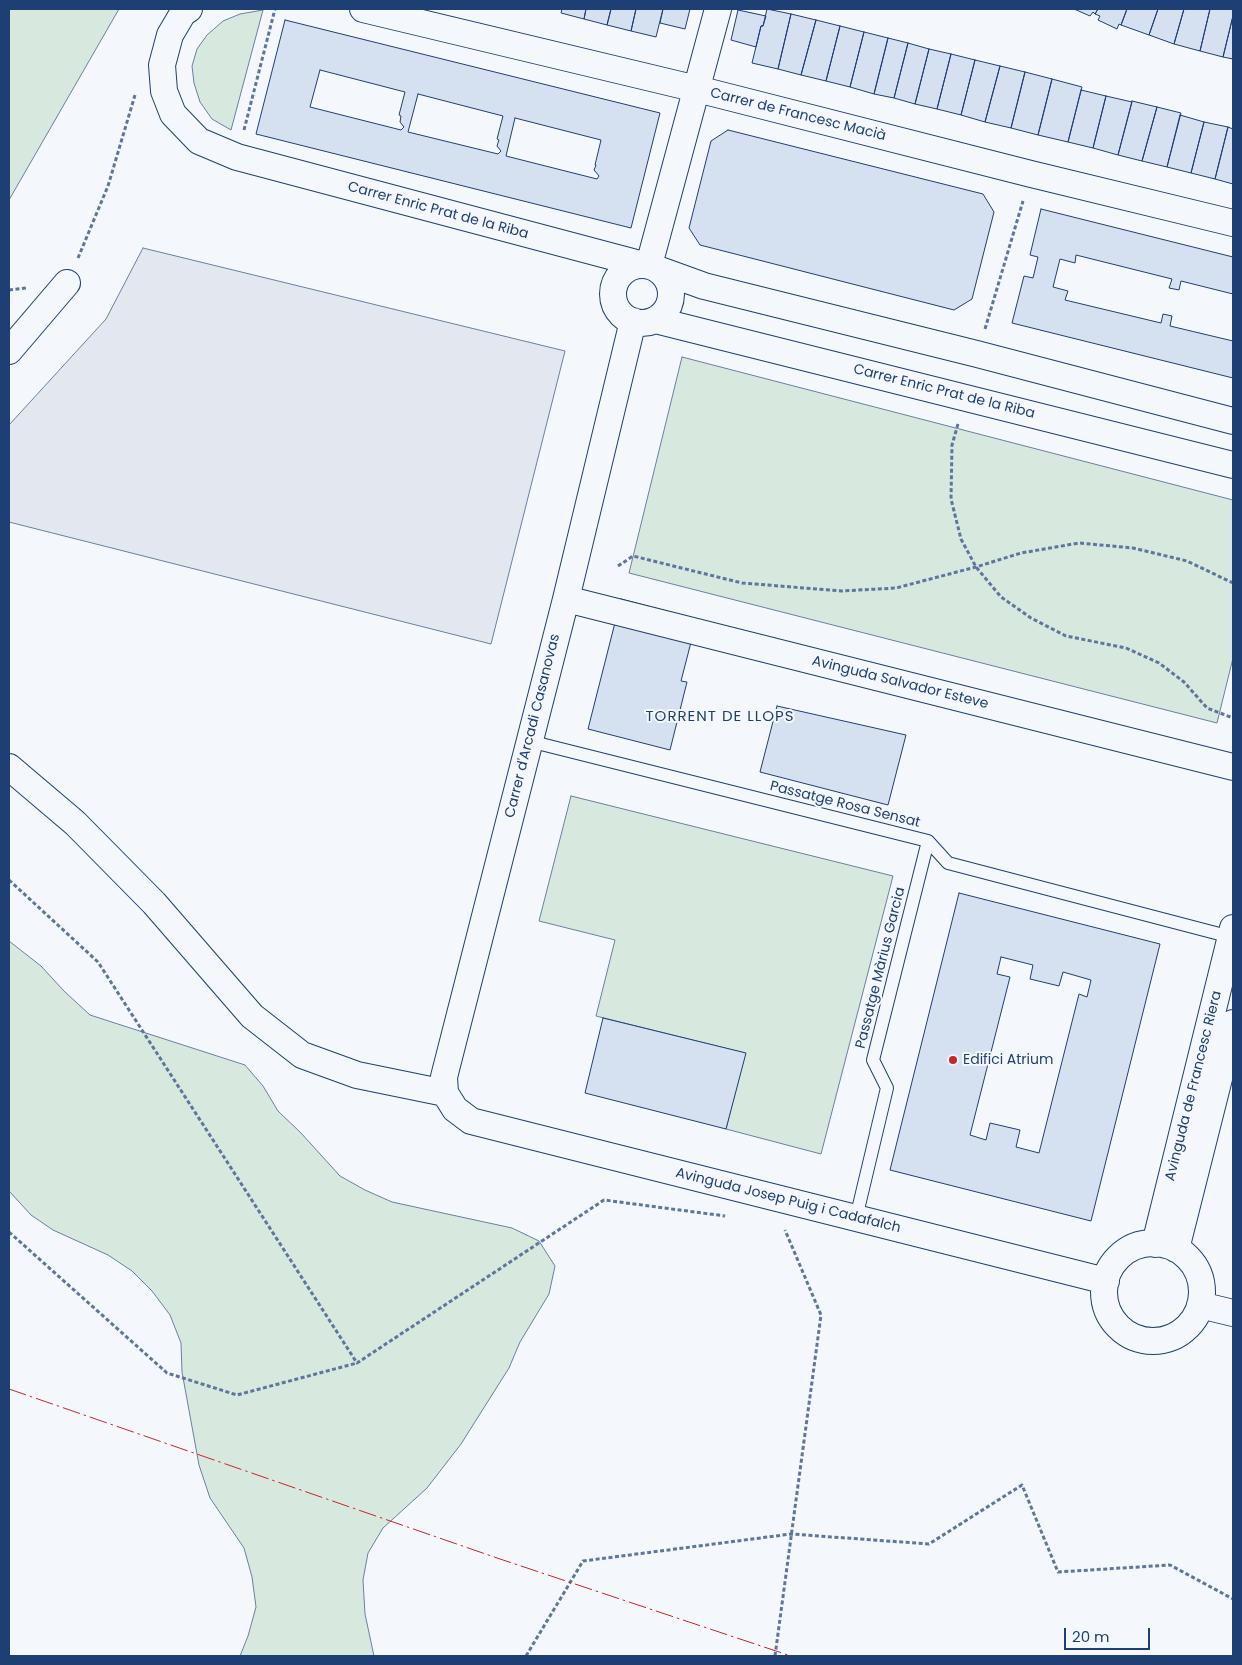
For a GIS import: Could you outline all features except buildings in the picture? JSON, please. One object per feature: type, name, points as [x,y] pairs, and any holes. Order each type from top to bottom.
[{"type":"street","points":[[189,9],[183,13],[170,35],[162,65],[164,91],[173,114],[199,142],[238,157]]},
{"type":"street","name":"Carrer de Francesc Macià","points":[[362,9],[697,89],[1233,223]]},
{"type":"street","points":[[648,266],[718,9]]},
{"type":"street","name":"Carrer Enric Prat de la Riba","points":[[238,157],[648,266],[704,286],[977,354],[1233,421]]},
{"type":"street","points":[[648,266],[664,275],[669,283],[671,292],[667,309],[644,320],[622,316],[614,302],[613,294],[617,278],[630,267],[648,266]]},
{"type":"street","points":[[9,351],[67,283]]},
{"type":"street","name":"Carrer Enric Prat de la Riba","points":[[644,320],[965,397],[1233,465]]},
{"type":"street","name":"Carrer d'Arcadi Casanovas","points":[[445,1093],[444,1077],[529,741],[566,599],[644,320]]},
{"type":"street","name":"Avinguda Salvador Esteve","points":[[566,599],[1233,767]]},
{"type":"street","points":[[9,767],[75,823],[154,904],[252,1016],[302,1055],[357,1075],[445,1093]]},
{"type":"street","name":"Avinguda de Francesc Riera","points":[[1165,1246],[1232,933]]},
{"type":"street","name":"Avinguda de Francesc Riera","points":[[1165,1246],[1233,1023]]},
{"type":"street","name":"Avinguda Josep Puig i Cadafalch","points":[[445,1093],[455,1109],[471,1121],[1106,1280]]},
{"type":"street","points":[[1144,1244],[1165,1246],[1191,1261],[1199,1276],[1202,1293],[1200,1305],[1190,1325],[1175,1336],[1154,1342],[1142,1340],[1125,1333],[1113,1320],[1107,1308],[1104,1295],[1106,1280],[1111,1267],[1126,1252],[1144,1244]]},
{"type":"street","points":[[1200,1305],[1233,1313]]},
{"type":"lane","name":"Passatge Rosa Sensat","points":[[529,741],[928,841],[948,863],[1232,933]]},
{"type":"lane","name":"Passatge Màrius Garcia","points":[[856,1218],[887,1088],[873,1060],[928,841]]},
{"type":"path","points":[[238,157],[276,9]]},
{"type":"path","points":[[9,290],[67,283],[108,186],[135,94]]},
{"type":"path","points":[[977,354],[1031,174]]},
{"type":"path","points":[[965,397],[952,445],[951,499],[961,539],[976,567],[1001,597],[1031,618],[1066,636],[1126,648],[1159,663],[1184,682],[1207,708],[1233,718]]},
{"type":"path","points":[[618,566],[633,556],[742,583],[842,591],[896,588],[1021,553],[1079,543],[1133,548],[1187,560],[1233,583]]},
{"type":"path","points":[[9,880],[98,962],[357,1363]]},
{"type":"path","points":[[9,1232],[167,1373],[237,1395],[357,1363],[604,1200],[726,1216]]},
{"type":"path","points":[[775,1656],[821,1315],[783,1224]]},
{"type":"path","points":[[526,1656],[583,1560],[792,1534],[929,1544],[1022,1485],[1058,1572],[1170,1565],[1233,1599]]},
{"type":"shaded area","points":[[9,9],[119,9],[9,200]]},
{"type":"shaded area","points":[[263,10],[231,130],[212,119],[200,102],[194,83],[192,66],[197,49],[207,35],[223,21],[240,14]]},
{"type":"shaded area","points":[[143,248],[565,351],[491,644],[9,522],[9,425],[106,319]]},
{"type":"shaded area","points":[[682,357],[1233,500],[1233,658],[1217,723],[629,573]]},
{"type":"shaded area","points":[[571,796],[893,876],[821,1154],[726,1129],[745,1053],[596,1016],[615,940],[539,921]]},
{"type":"shaded area","points":[[9,941],[41,966],[90,1015],[245,1065],[263,1086],[278,1111],[340,1176],[392,1202],[512,1228],[539,1241],[555,1266],[549,1294],[520,1342],[509,1368],[461,1444],[427,1488],[383,1528],[368,1553],[363,1580],[365,1614],[374,1656],[240,1656],[256,1607],[252,1577],[244,1548],[210,1498],[199,1465],[182,1372],[181,1343],[170,1315],[152,1291],[132,1271],[108,1255],[53,1230],[31,1215],[9,1191]]},
{"type":"power","points":[[9,1389],[500,1559],[791,1656]]},
{"type":"place","name":"Edifici Atrium","points":[[953,1060]]},
{"type":"district","name":"TORRENT DE LLOPS","points":[[720,717]]}]
